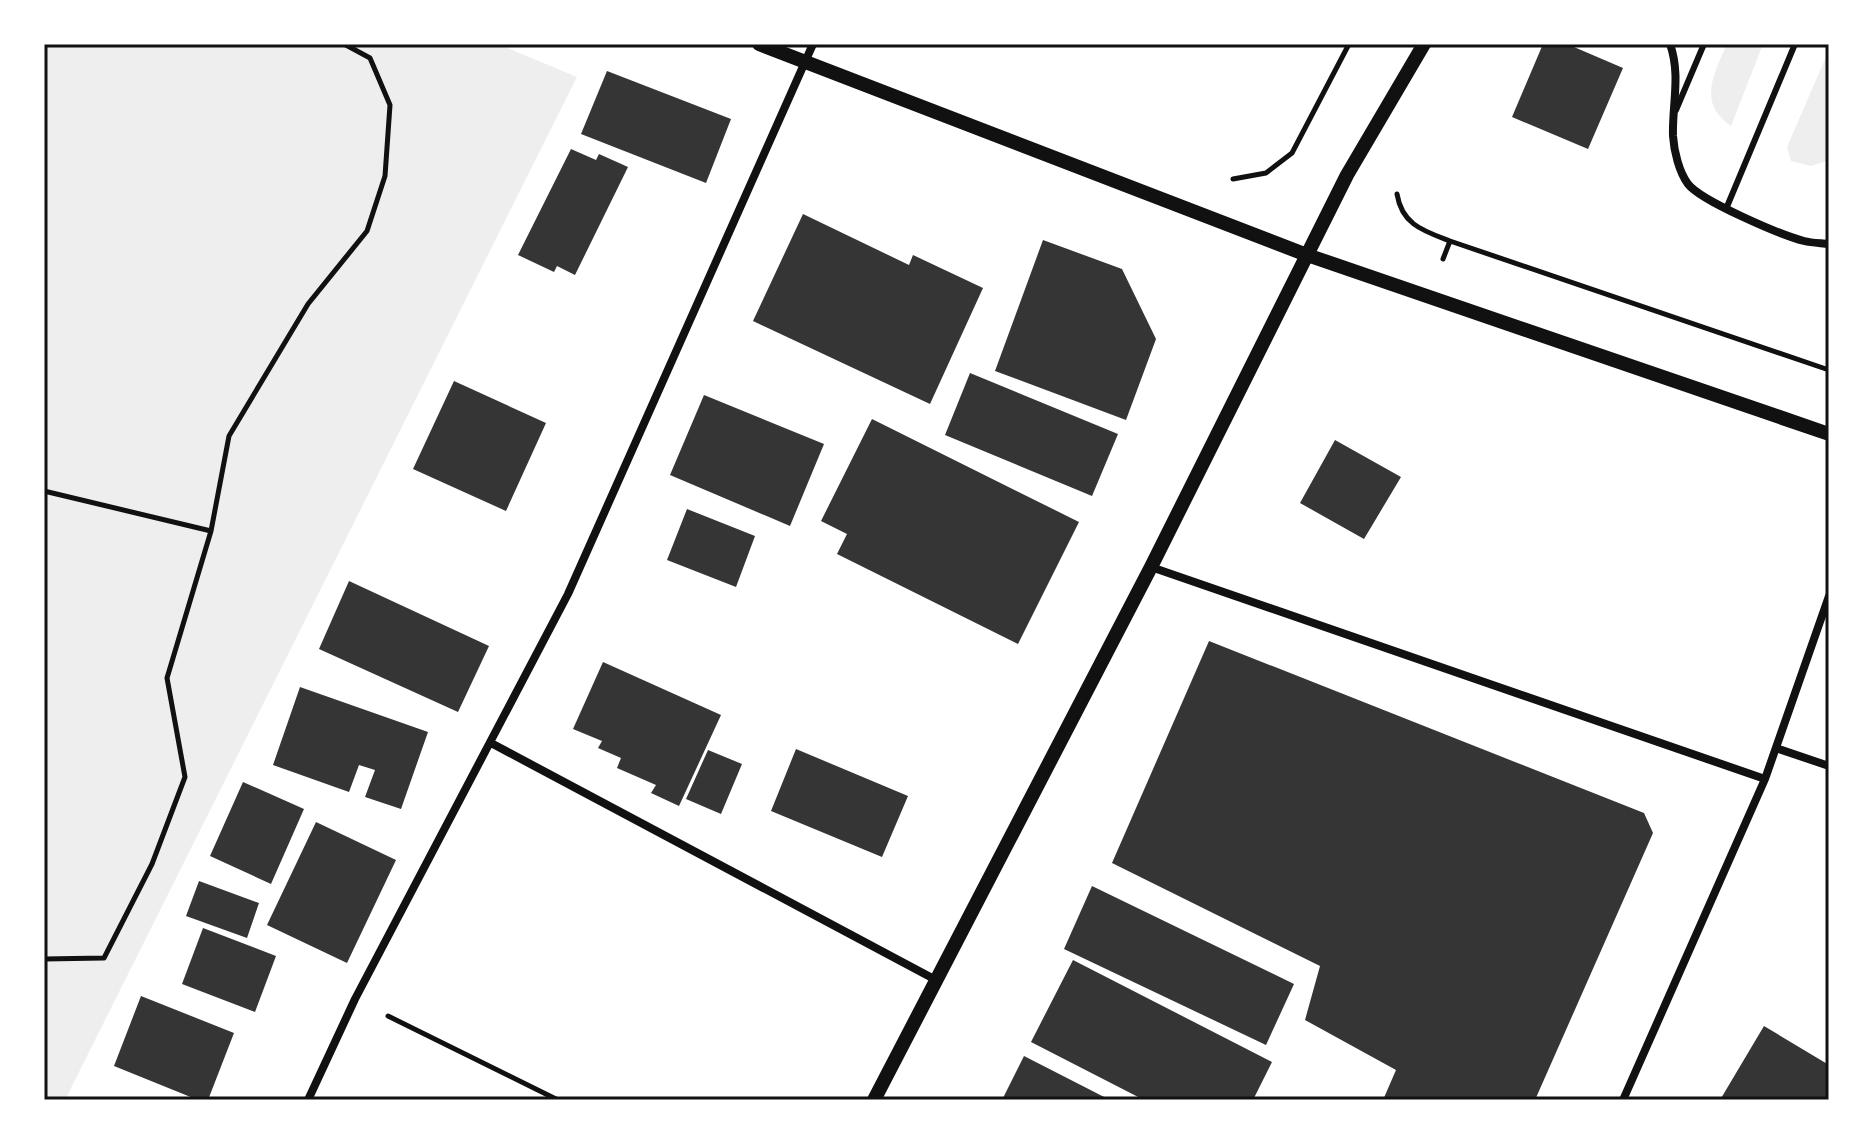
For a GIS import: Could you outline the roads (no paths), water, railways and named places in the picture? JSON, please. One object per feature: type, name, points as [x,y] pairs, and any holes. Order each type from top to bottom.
[{"type":"street","points":[[759,44],[1307,255],[1829,434]]},
{"type":"street","points":[[308,1100],[355,999],[568,594],[813,44]]},
{"type":"street","points":[[874,1100],[1151,567],[1347,175],[1424,44]]},
{"type":"street","points":[[1670,44],[1674,56],[1673,137],[1679,164],[1689,185],[1726,209],[1803,240],[1829,244]]},
{"type":"street","points":[[1151,567],[1765,779]]},
{"type":"street","points":[[1623,1100],[1765,779],[1829,596]]},
{"type":"street","points":[[491,743],[936,980]]},
{"type":"street","points":[[1776,748],[1829,766]]},
{"type":"lane","points":[[1675,113],[1704,44]]},
{"type":"lane","points":[[1726,209],[1795,44]]}]
